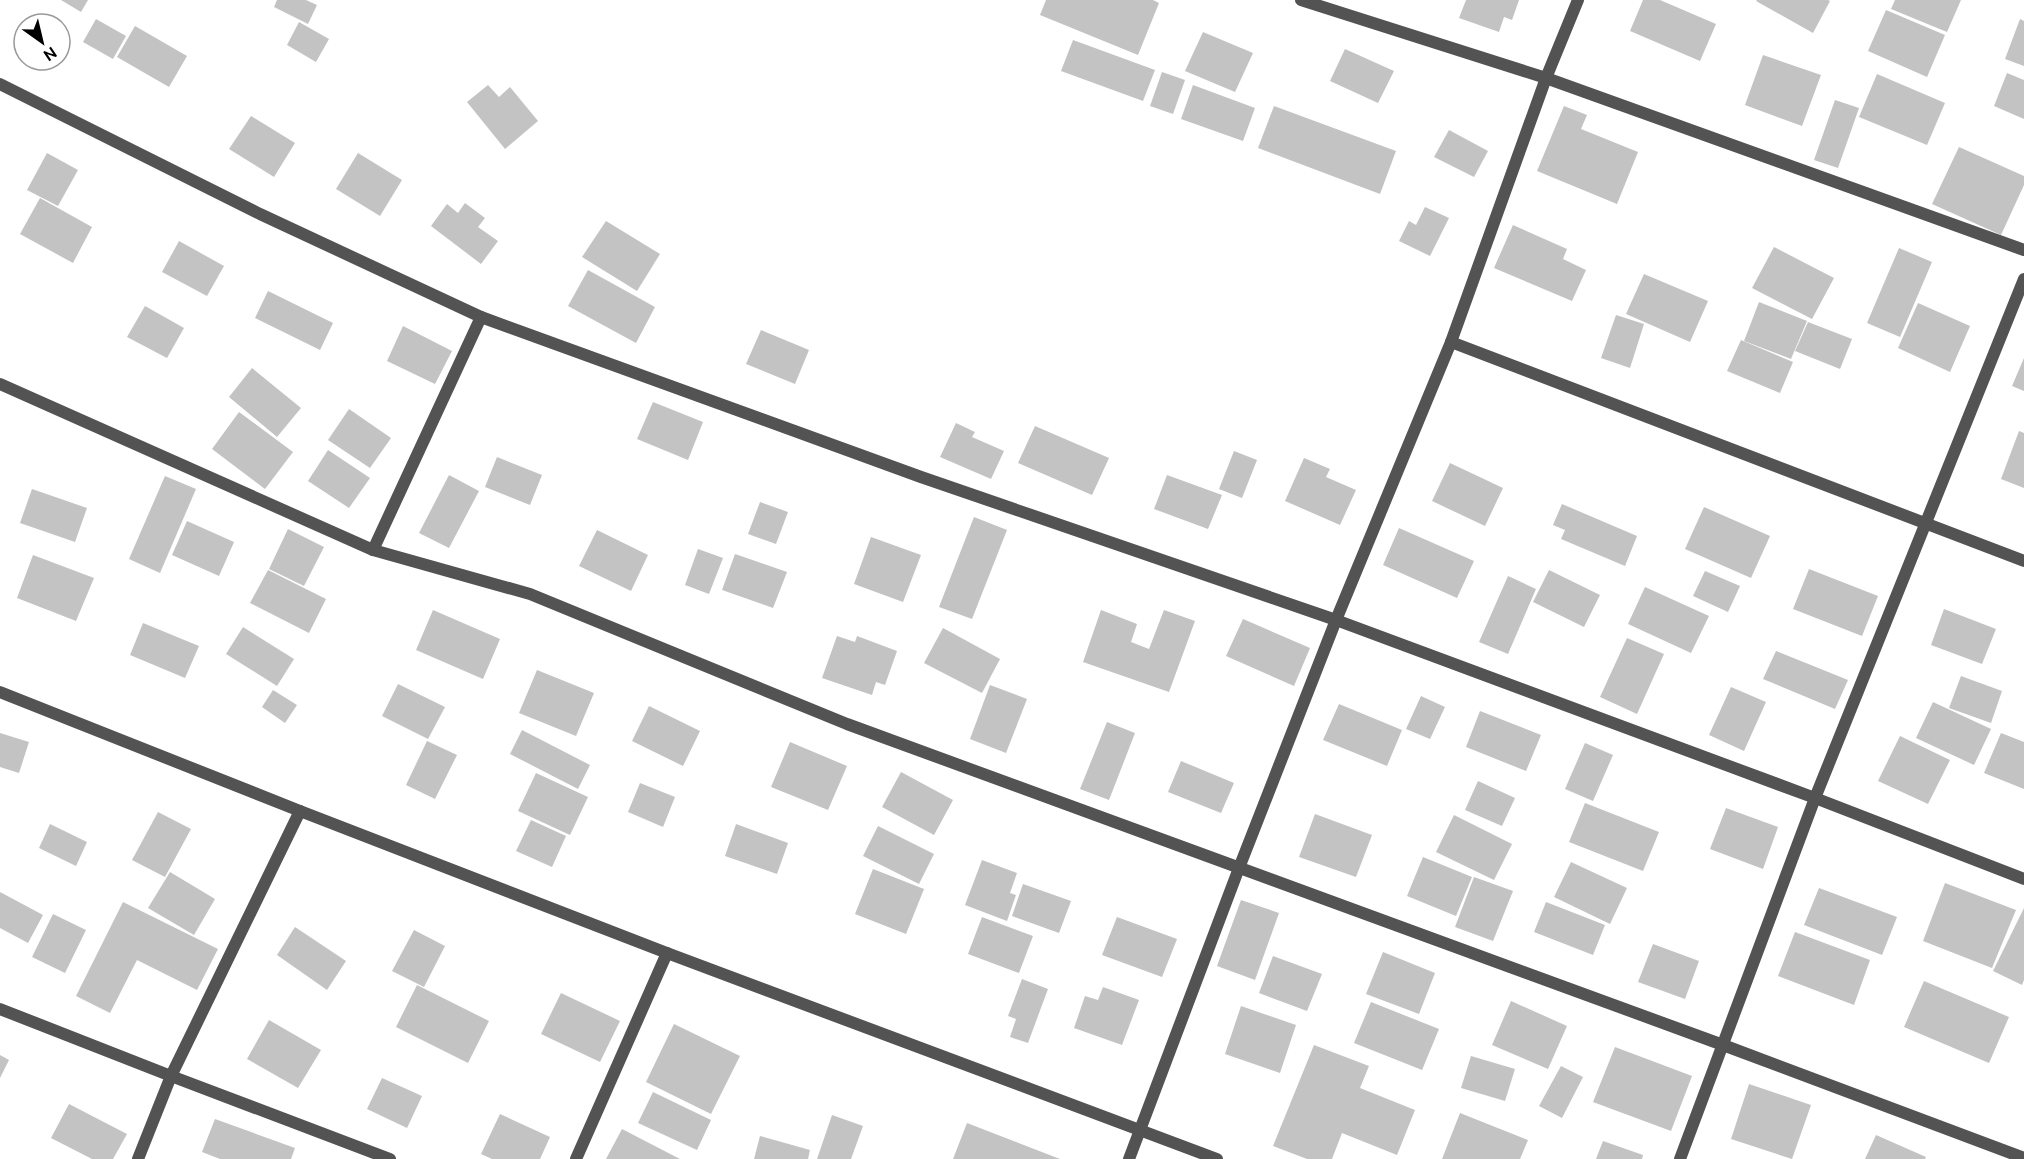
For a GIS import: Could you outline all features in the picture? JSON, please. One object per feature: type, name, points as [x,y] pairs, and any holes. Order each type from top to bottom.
[{"type":"street","points":[[1301,0],[1546,78],[2024,250]]},
{"type":"street","points":[[1129,1159],[1336,620],[1451,342],[1546,78],[1578,0]]},
{"type":"street","points":[[0,84],[260,214],[481,316],[921,477],[1336,620],[1815,798],[2024,879]]},
{"type":"street","points":[[1680,1159],[1815,798],[2024,279]]},
{"type":"street","points":[[373,550],[481,316]]},
{"type":"street","points":[[1451,342],[2024,561]]},
{"type":"street","points":[[0,384],[373,550],[530,594],[847,724],[2024,1158]]},
{"type":"street","points":[[0,692],[300,812],[667,953],[1217,1159]]},
{"type":"street","points":[[138,1159],[171,1076],[300,812]]},
{"type":"street","points":[[576,1159],[667,953]]},
{"type":"street","points":[[0,1009],[390,1159]]},
{"type":"building","points":[[61,0],[88,0],[81,12]]},
{"type":"building","points":[[277,0],[306,0],[317,5],[308,24],[274,7]]},
{"type":"building","points":[[1046,0],[1153,0],[1159,3],[1138,55],[1040,15]]},
{"type":"building","points":[[1466,0],[1519,0],[1512,20],[1504,17],[1499,32],[1459,18]]},
{"type":"building","points":[[1643,0],[1660,0],[1716,24],[1700,61],[1630,31]]},
{"type":"building","points":[[1757,0],[1828,0],[1830,1],[1813,33]]},
{"type":"building","points":[[1895,0],[1961,0],[1947,32],[1891,9]]},
{"type":"building","points":[[1886,10],[1945,35],[1927,77],[1868,51]]},
{"type":"building","points":[[96,19],[126,36],[113,59],[83,42]]},
{"type":"building","points":[[2020,19],[2024,21],[2024,66],[2005,59]]},
{"type":"building","points":[[299,22],[329,39],[316,62],[287,45]]},
{"type":"building","points":[[135,26],[187,56],[169,87],[117,57]]},
{"type":"building","points":[[1203,32],[1253,53],[1235,92],[1185,71]]},
{"type":"building","points":[[1073,40],[1155,70],[1143,101],[1061,71]]},
{"type":"building","points":[[1345,49],[1394,71],[1378,103],[1330,81]]},
{"type":"building","points":[[1763,55],[1821,75],[1802,126],[1745,105]]},
{"type":"building","points":[[1162,72],[1185,80],[1173,114],[1150,106]]},
{"type":"building","points":[[2007,73],[2024,80],[2024,119],[1994,106]]},
{"type":"building","points":[[1877,74],[1945,103],[1927,145],[1859,117]]},
{"type":"building","points":[[488,85],[499,97],[510,87],[538,121],[505,149],[467,102]]},
{"type":"building","points":[[1193,85],[1255,108],[1243,141],[1181,119]]},
{"type":"building","points":[[1835,100],[1859,108],[1838,168],[1814,160]]},
{"type":"building","points":[[1274,106],[1396,151],[1380,194],[1258,148]]},
{"type":"building","points":[[1564,106],[1587,115],[1581,129],[1638,152],[1617,204],[1537,171]]},
{"type":"building","points":[[251,116],[295,143],[274,177],[229,149]]},
{"type":"building","points":[[1449,130],[1488,151],[1474,177],[1434,157]]},
{"type":"building","points":[[1959,147],[2024,176],[2024,185],[2001,235],[1932,204]]},
{"type":"building","points":[[47,153],[78,170],[58,206],[27,190]]},
{"type":"building","points":[[358,153],[402,180],[380,216],[336,189]]},
{"type":"building","points":[[40,198],[92,227],[73,263],[20,234]]},
{"type":"building","points":[[465,203],[485,218],[478,227],[498,241],[481,264],[431,226],[447,204],[458,213]]},
{"type":"building","points":[[1425,207],[1449,218],[1430,256],[1399,241],[1409,221],[1416,225]]},
{"type":"building","points":[[606,221],[660,254],[637,291],[582,257]]},
{"type":"building","points":[[1513,225],[1567,249],[1563,259],[1586,270],[1572,301],[1494,268]]},
{"type":"building","points":[[179,241],[224,266],[207,296],[162,272]]},
{"type":"building","points":[[1774,247],[1834,278],[1812,319],[1752,288]]},
{"type":"building","points":[[1899,248],[1932,262],[1900,337],[1867,323]]},
{"type":"building","points":[[588,270],[655,307],[636,343],[568,306]]},
{"type":"building","points":[[1644,274],[1708,301],[1690,342],[1626,314]]},
{"type":"building","points":[[268,291],[333,323],[320,350],[255,318]]},
{"type":"building","points":[[1759,302],[1807,321],[1791,359],[1744,341]]},
{"type":"building","points":[[1918,303],[1970,326],[1950,372],[1898,348]]},
{"type":"building","points":[[145,306],[184,328],[167,358],[127,337]]},
{"type":"building","points":[[1616,315],[1644,324],[1630,368],[1601,358]]},
{"type":"building","points":[[1808,322],[1852,339],[1840,369],[1795,351]]},
{"type":"building","points":[[403,326],[452,351],[435,384],[387,361]]},
{"type":"building","points":[[761,330],[809,350],[795,384],[746,364]]},
{"type":"building","points":[[1741,340],[1793,362],[1780,393],[1727,371]]},
{"type":"building","points":[[2024,358],[2024,391],[2012,386]]},
{"type":"building","points":[[252,368],[301,408],[277,437],[229,397]]},
{"type":"building","points":[[653,402],[703,422],[688,460],[637,439]]},
{"type":"building","points":[[349,409],[391,438],[370,468],[328,440]]},
{"type":"building","points":[[239,412],[293,452],[265,489],[212,449]]},
{"type":"building","points":[[956,423],[975,432],[972,437],[1004,451],[991,479],[940,457]]},
{"type":"building","points":[[1035,426],[1109,458],[1092,495],[1018,463]]},
{"type":"building","points":[[2019,431],[2024,433],[2024,488],[2001,479]]},
{"type":"building","points":[[328,450],[370,478],[349,508],[308,481]]},
{"type":"building","points":[[1234,451],[1257,460],[1242,498],[1219,489]]},
{"type":"building","points":[[497,457],[542,475],[530,505],[485,487]]},
{"type":"building","points":[[1304,458],[1330,469],[1326,477],[1356,490],[1340,525],[1285,501]]},
{"type":"building","points":[[1450,463],[1503,488],[1485,526],[1432,501]]},
{"type":"building","points":[[449,475],[479,491],[449,548],[419,533]]},
{"type":"building","points":[[1167,475],[1222,495],[1208,529],[1154,509]]},
{"type":"building","points":[[165,476],[196,489],[160,573],[129,559]]},
{"type":"building","points":[[32,489],[87,508],[75,542],[20,523]]},
{"type":"building","points":[[760,502],[788,512],[776,544],[748,534]]},
{"type":"building","points":[[1562,504],[1637,536],[1625,566],[1561,539],[1565,530],[1553,525]]},
{"type":"building","points":[[1704,507],[1770,536],[1751,578],[1685,549]]},
{"type":"building","points":[[974,517],[1007,530],[972,619],[939,607]]},
{"type":"building","points":[[187,521],[234,542],[219,576],[172,555]]},
{"type":"building","points":[[1399,528],[1474,561],[1457,598],[1383,565]]},
{"type":"building","points":[[288,529],[324,547],[304,586],[269,569]]},
{"type":"building","points":[[597,530],[648,555],[631,591],[579,566]]},
{"type":"building","points":[[871,537],[921,555],[903,602],[854,584]]},
{"type":"building","points":[[698,549],[723,558],[709,594],[685,585]]},
{"type":"building","points":[[735,554],[787,572],[773,608],[722,590]]},
{"type":"building","points":[[33,555],[94,578],[76,621],[17,598]]},
{"type":"building","points":[[1809,569],[1878,596],[1862,636],[1793,609]]},
{"type":"building","points":[[268,570],[326,599],[309,633],[250,603]]},
{"type":"building","points":[[1549,570],[1600,595],[1584,627],[1533,602]]},
{"type":"building","points":[[1705,571],[1740,586],[1728,612],[1693,596]]},
{"type":"building","points":[[1508,576],[1536,589],[1508,654],[1479,642]]},
{"type":"building","points":[[1645,587],[1709,616],[1691,653],[1628,624]]},
{"type":"building","points":[[1944,609],[1996,629],[1982,664],[1931,645]]},
{"type":"building","points":[[433,610],[500,639],[483,679],[416,650]]},
{"type":"building","points":[[1101,610],[1137,624],[1131,642],[1149,649],[1164,610],[1195,621],[1169,692],[1083,662]]},
{"type":"building","points":[[1243,619],[1310,648],[1294,686],[1226,656]]},
{"type":"building","points":[[143,623],[199,646],[185,678],[130,655]]},
{"type":"building","points":[[243,627],[294,659],[277,686],[226,654]]},
{"type":"building","points":[[943,628],[1000,659],[982,693],[924,663]]},
{"type":"building","points":[[837,636],[855,642],[857,636],[897,651],[885,685],[876,682],[872,695],[822,678]]},
{"type":"building","points":[[1627,638],[1664,654],[1637,714],[1600,697]]},
{"type":"building","points":[[1776,651],[1848,680],[1835,709],[1763,679]]},
{"type":"building","points":[[537,670],[594,693],[576,736],[519,713]]},
{"type":"building","points":[[1961,676],[2002,691],[1991,723],[1949,708]]},
{"type":"building","points":[[398,684],[445,707],[428,739],[382,716]]},
{"type":"building","points":[[990,685],[1027,699],[1006,753],[970,739]]},
{"type":"building","points":[[1731,687],[1766,702],[1744,751],[1709,735]]},
{"type":"building","points":[[273,690],[297,705],[285,723],[262,707]]},
{"type":"building","points":[[1421,696],[1445,707],[1430,739],[1406,729]]},
{"type":"building","points":[[1933,702],[1991,729],[1974,765],[1916,738]]},
{"type":"building","points":[[1339,704],[1402,730],[1387,766],[1323,740]]},
{"type":"building","points":[[649,706],[700,731],[683,766],[632,741]]},
{"type":"building","points":[[1480,711],[1541,735],[1526,771],[1466,747]]},
{"type":"building","points":[[1107,722],[1135,733],[1109,800],[1080,789]]},
{"type":"building","points":[[522,730],[590,765],[578,789],[510,754]]},
{"type":"building","points":[[0,733],[29,742],[19,773],[0,767]]},
{"type":"building","points":[[2001,733],[2024,742],[2024,789],[1984,773]]},
{"type":"building","points":[[1900,736],[1950,760],[1928,804],[1878,781]]},
{"type":"building","points":[[427,741],[457,755],[435,799],[406,785]]},
{"type":"building","points":[[790,742],[847,766],[828,810],[771,787]]},
{"type":"building","points":[[1585,743],[1613,755],[1593,801],[1565,789]]},
{"type":"building","points":[[1181,761],[1234,783],[1221,813],[1168,792]]},
{"type":"building","points":[[901,772],[953,800],[934,835],[882,807]]},
{"type":"building","points":[[536,773],[588,797],[570,835],[518,811]]},
{"type":"building","points":[[1478,781],[1515,798],[1502,826],[1465,810]]},
{"type":"building","points":[[640,783],[675,797],[663,827],[628,812]]},
{"type":"building","points":[[1585,803],[1659,832],[1643,871],[1569,842]]},
{"type":"building","points":[[1726,808],[1778,827],[1763,869],[1710,849]]},
{"type":"building","points":[[158,812],[191,829],[165,877],[132,860]]},
{"type":"building","points":[[1315,814],[1372,835],[1356,877],[1299,857]]},
{"type":"building","points":[[1454,815],[1512,844],[1494,880],[1436,852]]},
{"type":"building","points":[[531,820],[566,836],[552,867],[516,851]]},
{"type":"building","points":[[50,824],[87,842],[76,866],[39,848]]},
{"type":"building","points":[[736,824],[788,843],[777,874],[725,856]]},
{"type":"building","points":[[878,826],[934,854],[919,884],[863,856]]},
{"type":"building","points":[[1423,857],[1472,877],[1456,916],[1407,896]]},
{"type":"building","points":[[982,860],[1017,873],[1010,893],[1016,895],[1007,921],[965,905]]},
{"type":"building","points":[[1571,862],[1627,888],[1610,924],[1554,897]]},
{"type":"building","points":[[873,869],[924,889],[906,934],[855,914]]},
{"type":"building","points":[[170,872],[215,899],[194,935],[148,908]]},
{"type":"building","points":[[1474,877],[1513,891],[1493,941],[1455,927]]},
{"type":"building","points":[[1945,883],[2016,910],[1992,968],[1923,941]]},
{"type":"building","points":[[1023,884],[1071,901],[1059,933],[1012,916]]},
{"type":"building","points":[[1819,888],[1897,917],[1882,955],[1804,925]]},
{"type":"building","points":[[0,892],[43,915],[28,943],[0,928]]},
{"type":"building","points":[[1241,900],[1279,913],[1255,980],[1217,966]]},
{"type":"building","points":[[123,902],[218,949],[197,990],[137,960],[110,1013],[76,996]]},
{"type":"building","points":[[1546,902],[1605,925],[1593,955],[1534,932]]},
{"type":"building","points":[[2024,908],[2024,980],[2022,985],[1993,971]]},
{"type":"building","points":[[53,914],[86,930],[65,973],[32,957]]},
{"type":"building","points":[[982,917],[1033,936],[1019,973],[968,954]]},
{"type":"building","points":[[1117,917],[1177,939],[1162,977],[1102,955]]},
{"type":"building","points":[[295,927],[346,961],[327,990],[277,955]]},
{"type":"building","points":[[414,930],[445,946],[424,987],[392,971]]},
{"type":"building","points":[[1795,932],[1870,960],[1854,1005],[1778,976]]},
{"type":"building","points":[[1653,944],[1699,961],[1685,999],[1638,982]]},
{"type":"building","points":[[1383,952],[1435,973],[1419,1014],[1366,994]]},
{"type":"building","points":[[1273,956],[1322,974],[1307,1011],[1259,993]]},
{"type":"building","points":[[1022,979],[1048,989],[1028,1043],[1010,1037],[1016,1019],[1008,1016]]},
{"type":"building","points":[[1924,981],[2009,1017],[1989,1063],[1904,1027]]},
{"type":"building","points":[[417,985],[489,1021],[468,1063],[396,1027]]},
{"type":"building","points":[[1103,987],[1139,1000],[1122,1045],[1074,1028],[1085,996],[1098,1000]]},
{"type":"building","points":[[561,993],[620,1021],[600,1062],[541,1034]]},
{"type":"building","points":[[1511,1001],[1567,1026],[1548,1069],[1492,1045]]},
{"type":"building","points":[[1371,1002],[1439,1029],[1422,1070],[1354,1043]]},
{"type":"building","points":[[1241,1006],[1296,1025],[1280,1073],[1225,1054]]},
{"type":"building","points":[[269,1020],[321,1050],[298,1088],[247,1059]]},
{"type":"building","points":[[674,1024],[740,1056],[711,1114],[646,1082]]},
{"type":"building","points":[[1314,1045],[1369,1066],[1360,1088],[1415,1110],[1397,1155],[1342,1133],[1332,1159],[1307,1159],[1273,1146]]},
{"type":"building","points":[[1615,1047],[1692,1076],[1671,1131],[1593,1102]]},
{"type":"building","points":[[0,1055],[9,1060],[0,1078]]},
{"type":"building","points":[[1471,1056],[1515,1069],[1505,1101],[1461,1088]]},
{"type":"building","points":[[1561,1066],[1583,1077],[1562,1118],[1539,1106]]},
{"type":"building","points":[[382,1078],[422,1096],[407,1128],[367,1109]]},
{"type":"building","points":[[1749,1084],[1811,1105],[1792,1159],[1731,1139]]},
{"type":"building","points":[[653,1092],[711,1120],[697,1150],[638,1123]]},
{"type":"building","points":[[69,1104],[127,1134],[113,1159],[92,1159],[51,1138]]},
{"type":"building","points":[[1460,1113],[1528,1140],[1520,1159],[1442,1159]]},
{"type":"building","points":[[500,1114],[550,1137],[540,1159],[492,1159],[481,1154]]},
{"type":"building","points":[[832,1115],[863,1126],[851,1159],[817,1159]]},
{"type":"building","points":[[215,1119],[295,1148],[291,1159],[220,1159],[202,1152]]},
{"type":"building","points":[[967,1123],[1060,1159],[953,1159]]},
{"type":"building","points":[[622,1129],[680,1159],[606,1159]]},
{"type":"building","points":[[1876,1135],[1926,1157],[1925,1159],[1865,1159]]},
{"type":"building","points":[[760,1136],[810,1150],[808,1159],[754,1159]]},
{"type":"building","points":[[1603,1141],[1643,1155],[1642,1159],[1596,1159]]}]
